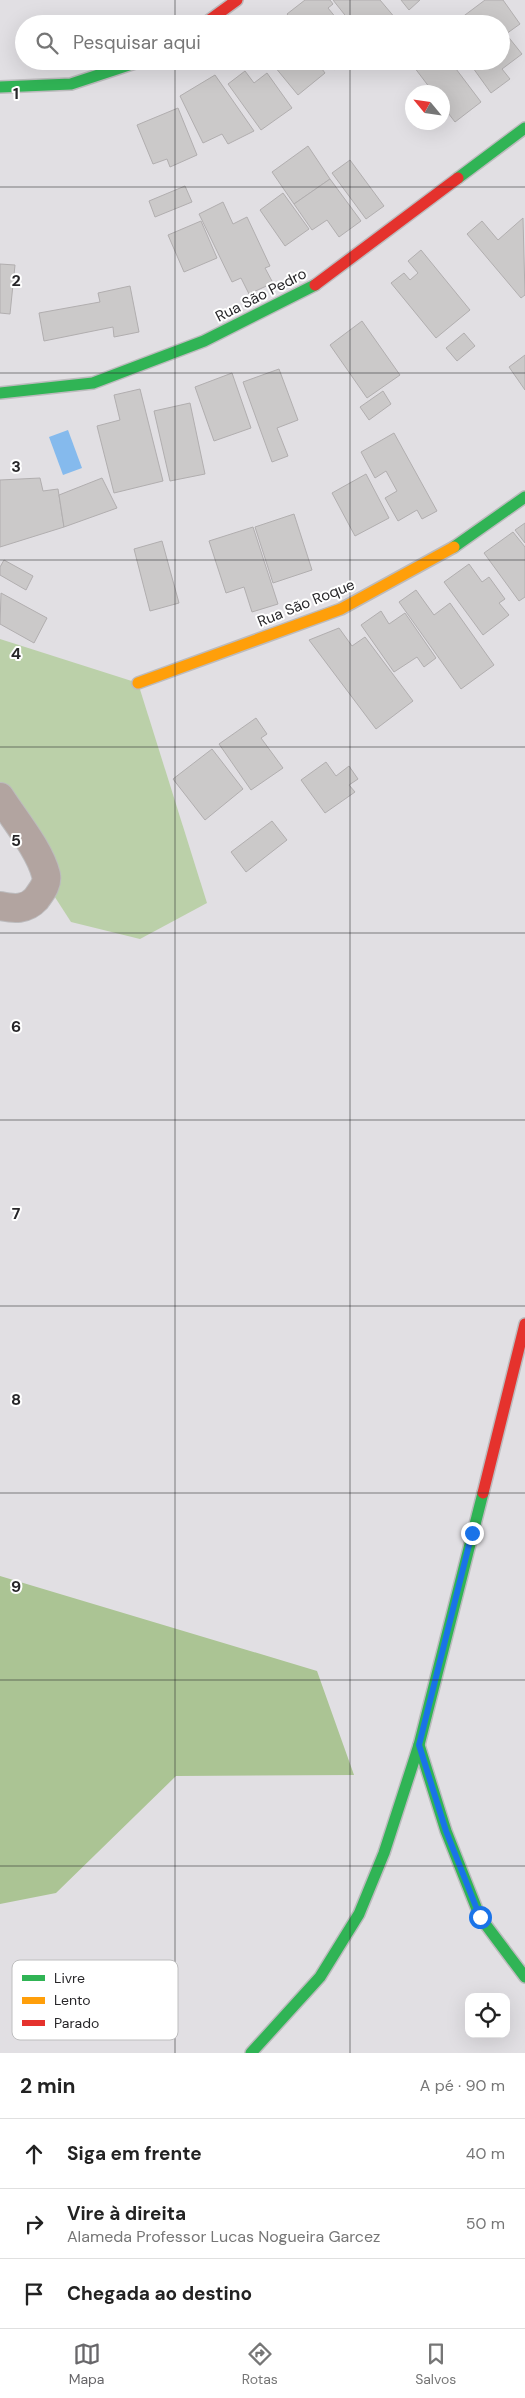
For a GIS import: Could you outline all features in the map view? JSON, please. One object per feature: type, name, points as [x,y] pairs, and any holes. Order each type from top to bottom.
[{"type":"street","points":[[216,15],[237,0]]},
{"type":"street","points":[[0,87],[71,84],[114,70]]},
{"type":"street","name":"Rua São Pedro","points":[[0,393],[93,383],[204,341],[311,288],[525,128]]},
{"type":"street","name":"Rua São Roque","points":[[138,683],[341,608],[454,547],[525,497]]},
{"type":"street","points":[[0,797],[34,849],[47,876],[44,889],[30,906],[14,909],[0,906]]},
{"type":"street","points":[[251,2053],[320,1977],[359,1914],[384,1853],[419,1745],[525,1324]]},
{"type":"street","points":[[419,1745],[446,1831],[480,1917],[525,1977]]},
{"type":"green space","points":[[0,639],[138,683],[207,903],[140,939],[71,922],[0,812]]},
{"type":"green space","points":[[0,1576],[317,1671],[354,1775],[176,1776],[56,1893],[0,1904]]},
{"type":"water","points":[[68,430],[82,468],[63,475],[49,437]]},
{"type":"building","points":[[305,0],[330,0],[333,4],[328,8],[334,15],[287,14]]},
{"type":"building","points":[[333,0],[380,0],[393,15],[345,15]]},
{"type":"building","points":[[401,0],[420,0],[409,10]]},
{"type":"building","points":[[485,0],[503,0],[520,24],[510,31],[510,15],[465,15]]},
{"type":"building","points":[[510,39],[522,54],[510,63]]},
{"type":"building","points":[[277,70],[323,70],[325,73],[298,95]]},
{"type":"building","points":[[416,70],[457,70],[481,102],[455,122],[450,115],[450,85],[428,85]]},
{"type":"building","points":[[474,70],[503,70],[510,79],[491,93]]},
{"type":"building","points":[[245,71],[254,83],[267,73],[292,108],[261,130],[228,84]]},
{"type":"building","points":[[215,75],[254,131],[228,144],[222,134],[203,143],[180,96]]},
{"type":"building","points":[[178,108],[197,155],[170,167],[167,159],[153,164],[137,125]]},
{"type":"building","points":[[308,146],[330,179],[294,204],[272,172]]},
{"type":"building","points":[[350,160],[384,206],[366,219],[332,173]]},
{"type":"building","points":[[330,179],[361,221],[339,237],[327,220],[312,230],[294,204]]},
{"type":"building","points":[[185,186],[192,202],[155,217],[149,201]]},
{"type":"building","points":[[283,193],[309,229],[285,246],[260,210]]},
{"type":"building","points":[[223,202],[233,224],[247,217],[270,266],[265,268],[273,283],[249,294],[241,278],[232,282],[199,214]]},
{"type":"building","points":[[523,218],[525,295],[521,298],[467,234],[482,221],[498,240]]},
{"type":"building","points":[[201,221],[217,258],[184,272],[168,235]]},
{"type":"building","points":[[421,250],[470,310],[436,338],[391,283],[404,273],[410,280],[418,273],[408,261]]},
{"type":"building","points":[[0,264],[15,265],[10,314],[0,313]]},
{"type":"building","points":[[130,286],[139,332],[114,337],[113,327],[44,341],[39,313],[100,302],[98,293]]},
{"type":"building","points":[[362,321],[400,375],[367,398],[330,345]]},
{"type":"building","points":[[464,333],[475,346],[457,361],[446,348]]},
{"type":"building","points":[[525,355],[525,390],[509,367]]},
{"type":"building","points":[[279,369],[298,420],[277,428],[288,456],[272,462],[243,382]]},
{"type":"building","points":[[232,373],[251,428],[214,441],[195,387]]},
{"type":"building","points":[[140,389],[163,481],[114,493],[97,426],[120,420],[114,395]]},
{"type":"building","points":[[383,391],[391,404],[369,420],[360,407]]},
{"type":"building","points":[[190,403],[205,474],[170,481],[154,411]]},
{"type":"building","points":[[394,433],[437,511],[422,519],[417,510],[398,521],[385,498],[397,491],[386,471],[375,478],[361,452]]},
{"type":"building","points":[[366,474],[389,518],[355,536],[332,493]]},
{"type":"building","points":[[40,478],[43,491],[58,489],[64,527],[0,547],[0,480]]},
{"type":"building","points":[[102,478],[117,508],[64,527],[59,495]]},
{"type":"building","points":[[294,514],[312,570],[273,583],[255,527]]},
{"type":"building","points":[[525,523],[525,543],[515,530]]},
{"type":"building","points":[[253,527],[278,604],[252,612],[244,587],[226,593],[209,541]]},
{"type":"building","points":[[513,532],[525,547],[525,597],[519,601],[484,553]]},
{"type":"building","points":[[162,541],[179,603],[150,611],[134,549]]},
{"type":"building","points":[[4,560],[33,576],[26,590],[0,575],[0,567]]},
{"type":"building","points":[[469,564],[482,582],[489,577],[505,599],[499,603],[509,615],[483,635],[444,582]]},
{"type":"building","points":[[416,590],[434,615],[450,603],[494,665],[461,689],[399,602]]},
{"type":"building","points":[[1,593],[47,618],[34,643],[0,624]]},
{"type":"building","points":[[381,611],[389,624],[405,613],[436,658],[424,667],[417,657],[394,672],[361,625]]},
{"type":"building","points":[[339,628],[352,646],[365,637],[413,701],[376,729],[309,640]]},
{"type":"building","points":[[256,718],[267,734],[261,738],[283,768],[251,790],[219,744]]},
{"type":"building","points":[[212,749],[243,789],[205,820],[173,779]]},
{"type":"building","points":[[326,762],[336,776],[349,766],[358,779],[349,785],[355,792],[325,813],[301,780]]},
{"type":"building","points":[[272,821],[287,840],[246,872],[231,852]]},
{"type":"traffic: fast","points":[[0,87],[71,84],[114,70]]},
{"type":"traffic: fast","points":[[458,178],[525,128]]},
{"type":"traffic: fast","points":[[0,393],[93,383],[204,341],[315,285]]},
{"type":"traffic: fast","points":[[454,547],[525,497]]},
{"type":"traffic: fast","points":[[251,2053],[320,1977],[359,1914],[384,1853],[419,1745],[483,1493]]},
{"type":"traffic: fast","points":[[419,1745],[446,1831],[480,1917],[525,1977]]},
{"type":"traffic: slow","points":[[138,683],[341,609],[454,547]]},
{"type":"traffic: jam","points":[[216,15],[237,0]]},
{"type":"traffic: jam","points":[[315,285],[458,178]]},
{"type":"traffic: jam","points":[[483,1493],[525,1324]]},
{"type":"route","points":[[472,1533],[419,1745],[446,1831],[480,1917]]}]
